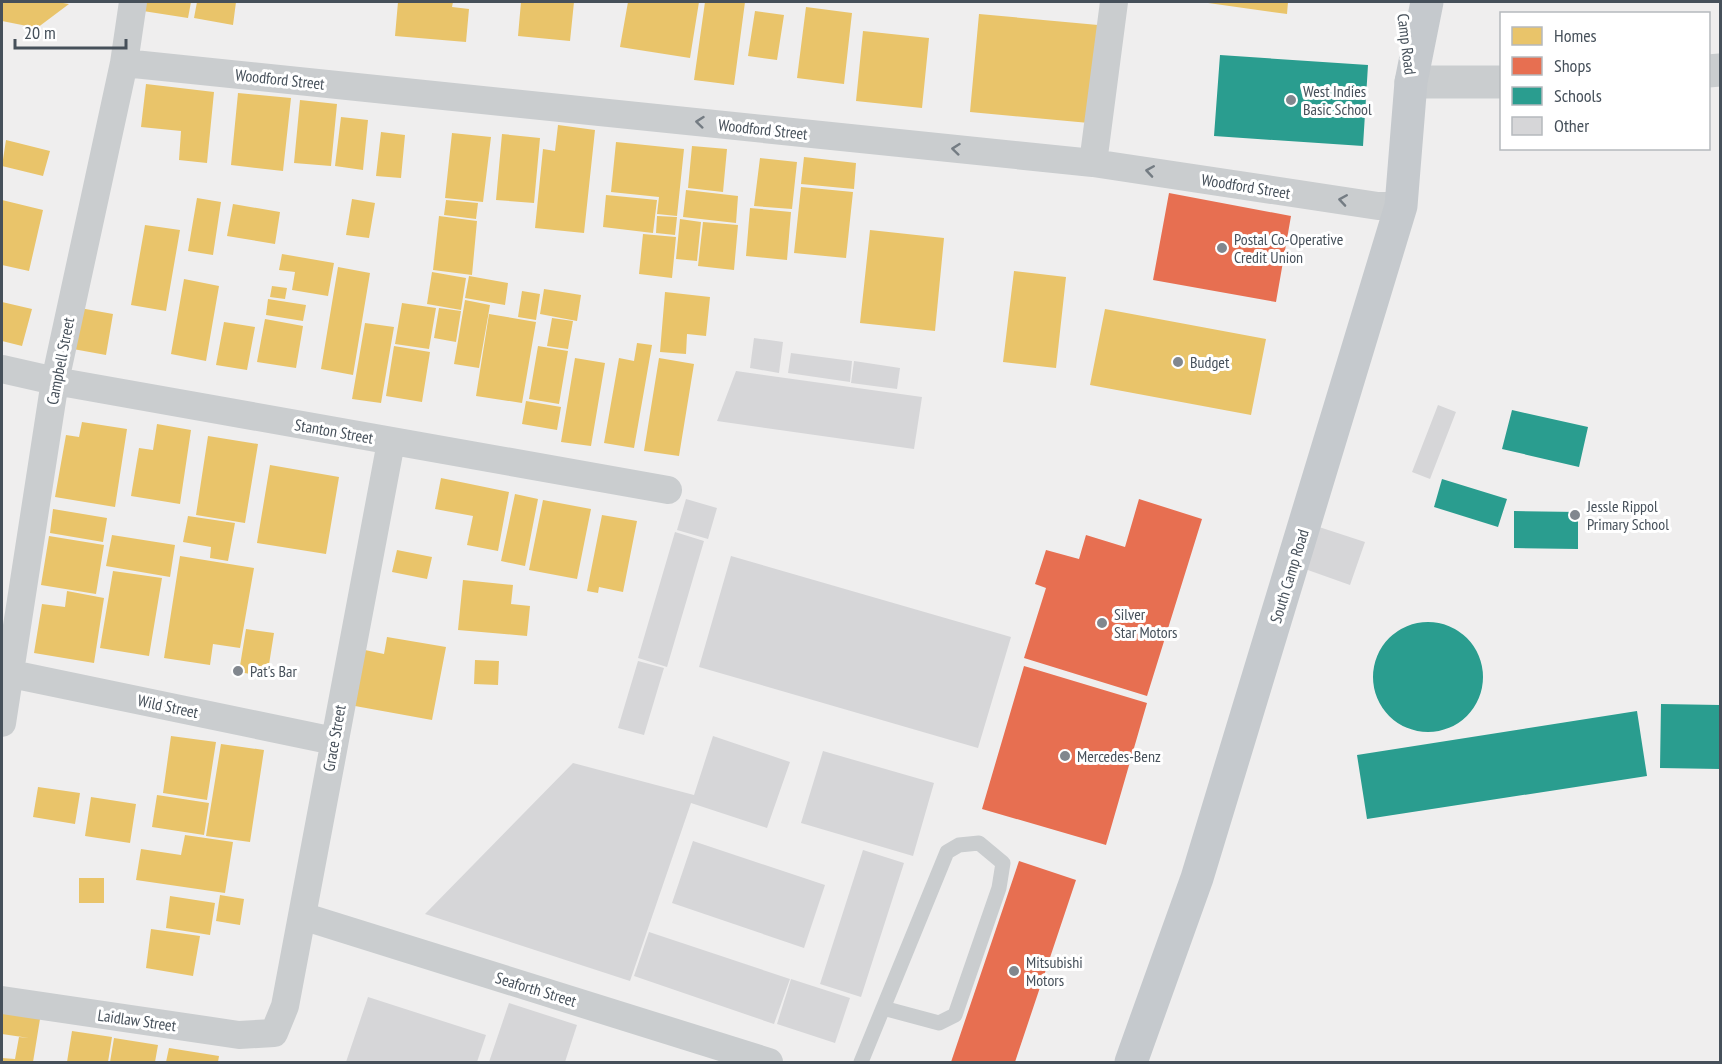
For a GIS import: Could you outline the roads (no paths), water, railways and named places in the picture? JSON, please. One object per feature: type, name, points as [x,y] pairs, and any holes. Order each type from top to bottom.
[{"type":"main road","name":"Camp Road","points":[[1403,2],[1402,12],[1411,82]]},
{"type":"main road","name":"Camp Road","points":[[1411,82],[1427,2]]},
{"type":"main road","name":"South Camp Road","points":[[1131,1062],[1197,878],[1401,206],[1411,82]]},
{"type":"street","name":"Campbell Street","points":[[2,723],[5,673],[54,381],[124,63],[133,2]]},
{"type":"street","points":[[1093,163],[1114,2]]},
{"type":"street","name":"Woodford Street","points":[[124,63],[1093,163],[1378,206],[1401,206]]},
{"type":"street","points":[[1411,82],[1500,82]]},
{"type":"street","name":"Stanton Street","points":[[2,369],[54,381],[668,490]]},
{"type":"street","name":"Grace Street","points":[[274,1033],[285,1006],[303,916],[391,442]]},
{"type":"street","name":"Wild Street","points":[[5,673],[334,741]]},
{"type":"street","name":"Seaforth Street","points":[[303,916],[769,1062]]},
{"type":"street","name":"Laidlaw Street","points":[[2,1000],[239,1035],[274,1033]]},
{"type":"lane","points":[[861,1062],[883,1008],[947,852],[959,845],[979,843],[1003,863],[999,888],[955,1015],[939,1023],[883,1008]]},
{"type":"place","name":"West Indies Basic School","points":[[1291,100]]},
{"type":"place","name":"Postal Co-Operative Credit Union","points":[[1222,248]]},
{"type":"place","name":"Budget","points":[[1178,362]]},
{"type":"place","name":"Jessle Rippol Primary School","points":[[1575,515]]},
{"type":"place","name":"Silver Star Motors","points":[[1102,623]]},
{"type":"place","name":"Pat's Bar","points":[[238,671]]},
{"type":"place","name":"Mercedes-Benz","points":[[1065,756]]},
{"type":"place","name":"Mitsubishi Motors","points":[[1014,971]]}]
